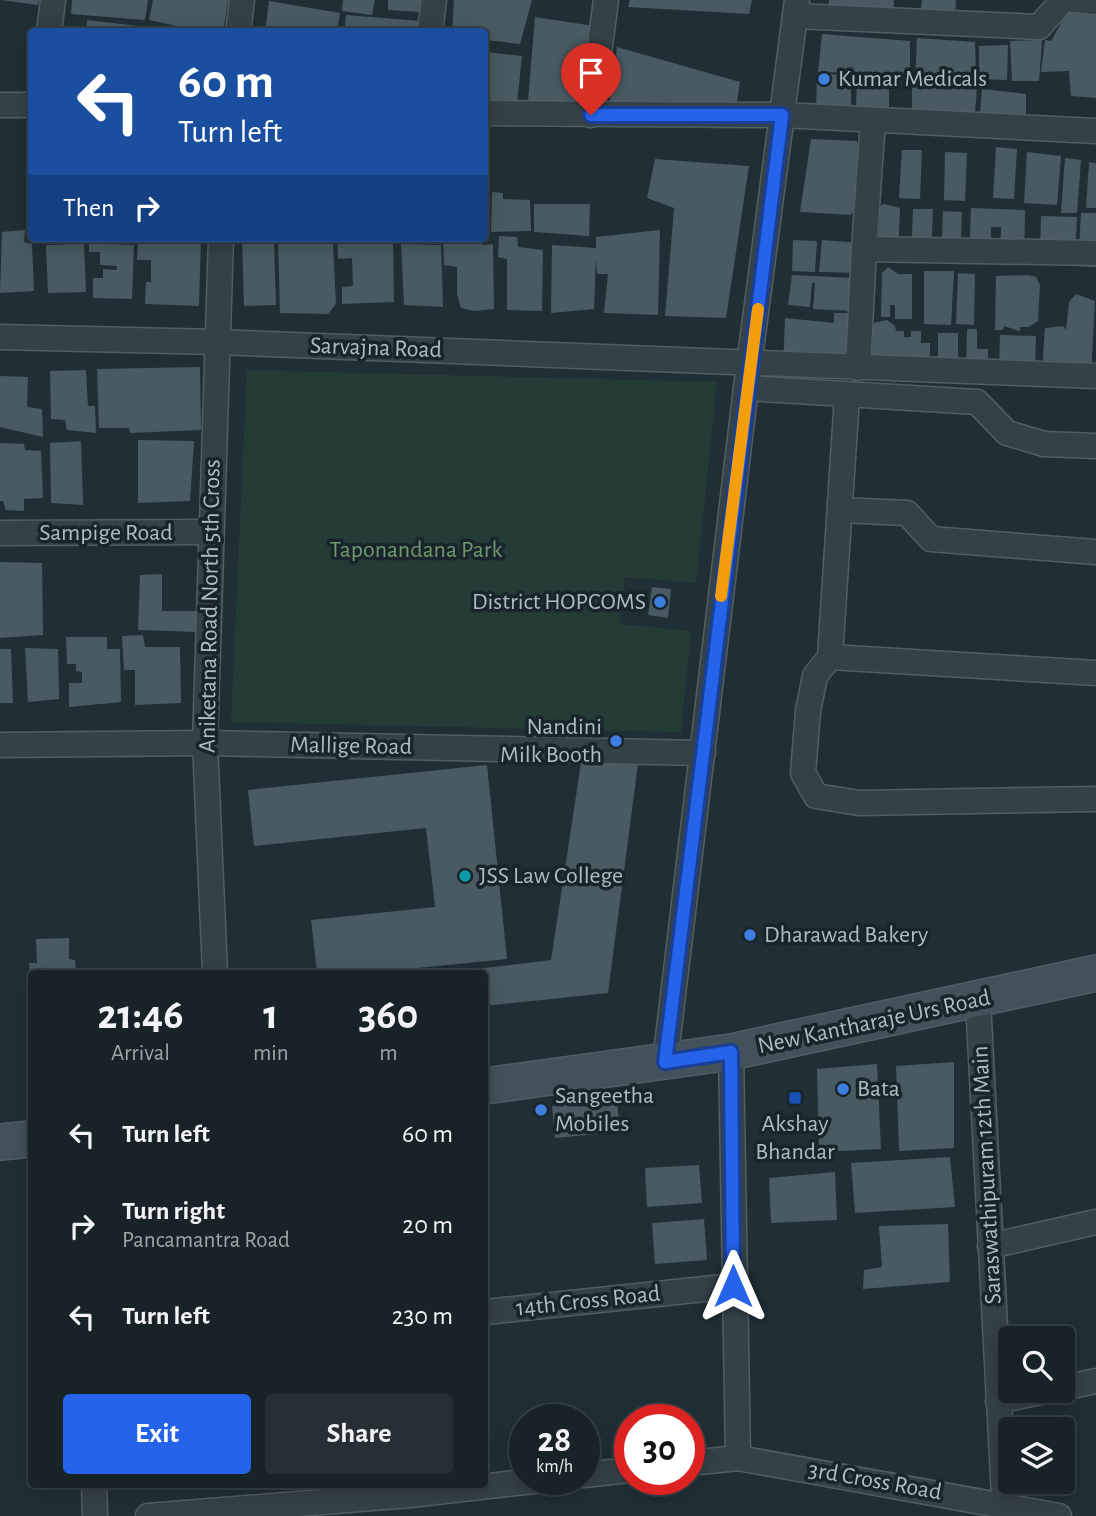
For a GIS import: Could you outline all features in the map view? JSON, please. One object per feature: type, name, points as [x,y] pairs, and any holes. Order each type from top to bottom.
[{"type":"main road","name":"New Kantharaje Urs Road","points":[[488,1086],[731,1052],[978,1001],[1096,973]]},
{"type":"main road","points":[[0,1142],[28,1139]]},
{"type":"street","points":[[50,28],[53,0]]},
{"type":"street","points":[[238,28],[242,0]]},
{"type":"street","points":[[430,28],[434,0]]},
{"type":"street","points":[[591,115],[606,0]]},
{"type":"street","points":[[665,1062],[746,388],[796,8],[1038,27],[1063,0]]},
{"type":"street","points":[[1073,0],[1096,2]]},
{"type":"street","points":[[0,105],[28,105]]},
{"type":"street","points":[[488,113],[782,115],[1096,131]]},
{"type":"street","points":[[858,368],[873,120]]},
{"type":"street","name":"Aniketana Road North 5th Cross","points":[[215,970],[205,743],[221,242]]},
{"type":"street","points":[[864,249],[1096,253]]},
{"type":"street","name":"Sarvajna Road","points":[[0,337],[216,342],[1096,376]]},
{"type":"street","points":[[746,388],[977,402],[1007,433],[1044,444],[1096,446]]},
{"type":"street","points":[[847,396],[830,657],[815,677],[808,711],[803,773],[816,796],[859,803],[1096,799]]},
{"type":"street","points":[[841,510],[907,513],[931,539],[1096,552]]},
{"type":"street","name":"Sampige Road","points":[[0,534],[211,532]]},
{"type":"street","points":[[830,657],[1096,673]]},
{"type":"street","name":"Mallige Road","points":[[0,745],[205,743],[703,753]]},
{"type":"street","name":"Saraswathipuram 12th Main","points":[[978,1001],[998,1401]]},
{"type":"street","points":[[731,1052],[738,1458]]},
{"type":"street","points":[[990,1246],[1096,1222]]},
{"type":"street","name":"14th Cross Road","points":[[488,1312],[733,1286]]},
{"type":"street","points":[[1075,1385],[1096,1381]]},
{"type":"street","name":"Saraswathipuram 12th Main","points":[[998,1403],[1005,1511]]},
{"type":"street","name":"3rd Cross Road","points":[[705,1461],[738,1458],[1005,1511],[1059,1516]]},
{"type":"street","points":[[488,1486],[509,1484]]},
{"type":"street","points":[[94,1488],[95,1516]]},
{"type":"street","points":[[148,1516],[472,1488]]},
{"type":"green space","name":"Taponandana Park","points":[[247,370],[717,382],[696,583],[625,577],[620,624],[691,631],[681,732],[231,722]]},
{"type":"building","points":[[1,0],[39,0],[38,5]]},
{"type":"building","points":[[72,0],[148,0],[145,20],[71,14]]},
{"type":"building","points":[[153,0],[228,0],[224,28],[186,28],[149,20]]},
{"type":"building","points":[[343,0],[375,0],[372,15],[342,11]]},
{"type":"building","points":[[388,0],[421,0],[419,12],[388,10]]},
{"type":"building","points":[[454,0],[532,0],[520,44],[488,40],[488,28],[452,28]]},
{"type":"building","points":[[630,0],[752,0],[749,14],[628,7]]},
{"type":"building","points":[[829,0],[894,0],[893,28],[828,24]]},
{"type":"building","points":[[922,0],[956,0],[954,30],[919,27]]},
{"type":"building","points":[[269,1],[340,13],[338,28],[266,28]]},
{"type":"building","points":[[1068,11],[1096,13],[1096,98],[1071,96],[1069,71],[1041,72],[1045,40],[1051,41]]},
{"type":"building","points":[[346,15],[421,21],[420,28],[344,28]]},
{"type":"building","points":[[535,17],[594,26],[583,103],[528,101]]},
{"type":"building","points":[[87,20],[139,26],[139,28],[86,28]]},
{"type":"building","points":[[822,34],[910,41],[910,74],[818,72]]},
{"type":"building","points":[[917,38],[975,42],[976,78],[915,80]]},
{"type":"building","points":[[1042,40],[1039,81],[1012,81],[1010,41]]},
{"type":"building","points":[[1008,45],[1007,80],[979,79],[979,46]]},
{"type":"building","points":[[617,47],[740,82],[736,108],[609,107]]},
{"type":"building","points":[[488,52],[522,56],[517,104],[491,101]]},
{"type":"building","points":[[817,73],[851,76],[851,114],[816,114]]},
{"type":"building","points":[[857,77],[889,79],[889,113],[856,110]]},
{"type":"building","points":[[912,81],[977,86],[975,113],[912,113]]},
{"type":"building","points":[[982,89],[1026,94],[1026,114],[980,114]]},
{"type":"building","points":[[811,139],[857,141],[858,147],[869,148],[860,207],[850,215],[800,212]]},
{"type":"building","points":[[996,147],[1017,149],[1014,199],[993,198]]},
{"type":"building","points":[[902,150],[922,150],[920,199],[899,198]]},
{"type":"building","points":[[945,152],[967,153],[965,201],[944,200]]},
{"type":"building","points":[[1027,152],[1061,156],[1057,205],[1024,203]]},
{"type":"building","points":[[1065,158],[1081,160],[1077,213],[1061,213]]},
{"type":"building","points":[[655,159],[749,166],[726,318],[665,316],[674,208],[647,198]]},
{"type":"building","points":[[1089,162],[1096,163],[1096,208],[1086,208]]},
{"type":"building","points":[[26,169],[28,169],[28,225]]},
{"type":"building","points":[[492,192],[503,193],[503,199],[530,200],[531,231],[491,232]]},
{"type":"building","points":[[534,204],[590,204],[589,236],[534,232]]},
{"type":"building","points":[[884,204],[900,208],[898,254],[878,254],[880,206]]},
{"type":"building","points":[[971,208],[1025,210],[1024,260],[1000,259],[1001,227],[991,227],[991,260],[969,259]]},
{"type":"building","points":[[913,209],[933,209],[931,259],[911,258]]},
{"type":"building","points":[[943,211],[962,212],[960,260],[941,260]]},
{"type":"building","points":[[1081,213],[1096,213],[1096,267],[1078,266]]},
{"type":"building","points":[[1041,216],[1077,217],[1075,257],[1040,256]]},
{"type":"building","points":[[25,230],[24,242],[32,244],[34,291],[0,293],[2,232]]},
{"type":"building","points":[[660,230],[658,315],[604,313],[608,274],[597,274],[596,258],[594,309],[551,313],[552,245],[596,248],[596,237]]},
{"type":"building","points":[[499,236],[517,237],[518,247],[543,250],[542,311],[507,310],[507,259],[498,257]]},
{"type":"building","points":[[793,240],[817,241],[815,272],[792,271]]},
{"type":"building","points":[[822,240],[861,243],[857,273],[819,272]]},
{"type":"building","points":[[89,242],[134,245],[132,299],[93,298],[93,278],[103,278],[103,269],[117,270],[117,266],[100,265],[100,252],[89,252]]},
{"type":"building","points":[[138,242],[201,242],[199,306],[145,304],[146,282],[151,282],[151,260],[137,260]]},
{"type":"building","points":[[242,242],[274,242],[276,305],[244,306]]},
{"type":"building","points":[[278,242],[333,244],[336,304],[328,314],[280,313]]},
{"type":"building","points":[[337,242],[393,242],[394,302],[342,304],[342,287],[353,286],[352,258],[338,259]]},
{"type":"building","points":[[443,242],[493,244],[494,309],[474,311],[461,308],[457,294],[457,267],[444,265]]},
{"type":"building","points":[[84,244],[86,292],[48,293],[46,245]]},
{"type":"building","points":[[401,244],[441,245],[443,307],[404,305]]},
{"type":"building","points":[[888,267],[898,274],[912,274],[912,319],[895,319],[895,305],[890,305],[890,317],[881,317],[882,273]]},
{"type":"building","points":[[924,271],[954,271],[951,325],[924,324]]},
{"type":"building","points":[[958,273],[975,274],[974,325],[956,324]]},
{"type":"building","points":[[792,275],[853,278],[851,311],[813,309],[815,283],[812,283],[810,307],[788,305]]},
{"type":"building","points":[[996,276],[1036,277],[1040,285],[1038,321],[1029,327],[1020,327],[1020,331],[1004,326],[1003,330],[995,330]]},
{"type":"building","points":[[1076,294],[1095,301],[1091,373],[1042,371],[1045,328],[1063,326],[1066,330],[1069,302]]},
{"type":"building","points":[[834,313],[853,313],[850,371],[783,368],[785,318],[834,323]]},
{"type":"building","points":[[887,320],[895,326],[896,331],[904,331],[904,337],[911,337],[911,331],[921,331],[921,343],[930,343],[930,372],[863,378],[869,324]]},
{"type":"building","points":[[967,329],[977,329],[977,349],[988,349],[988,372],[966,372]]},
{"type":"building","points":[[938,333],[958,333],[958,365],[938,366]]},
{"type":"building","points":[[1000,335],[1036,336],[1035,370],[999,369]]},
{"type":"building","points":[[200,367],[201,430],[130,433],[129,428],[99,428],[97,369]]},
{"type":"building","points":[[86,370],[88,406],[95,406],[96,433],[67,430],[65,420],[51,419],[50,371]]},
{"type":"building","points":[[0,376],[28,377],[27,407],[42,409],[43,437],[0,427]]},
{"type":"building","points":[[138,440],[194,441],[190,501],[138,503]]},
{"type":"building","points":[[81,441],[83,505],[51,503],[50,443]]},
{"type":"building","points":[[0,443],[24,444],[25,450],[41,451],[43,498],[24,499],[24,511],[6,510],[3,501],[0,501]]},
{"type":"building","points":[[0,562],[42,563],[43,635],[0,638]]},
{"type":"building","points":[[162,574],[162,611],[197,611],[197,632],[138,630],[140,575]]},
{"type":"building","name":"District HOPCOMS","points":[[652,587],[671,589],[668,618],[648,615]]},
{"type":"building","points":[[143,635],[145,647],[180,647],[181,703],[135,705],[135,670],[124,670],[122,636]]},
{"type":"building","points":[[66,637],[107,637],[107,649],[120,649],[121,702],[69,707],[69,683],[82,683],[82,672],[76,671],[76,664],[67,664]]},
{"type":"building","points":[[25,648],[58,649],[59,699],[28,702]]},
{"type":"building","points":[[0,649],[11,649],[13,703],[0,703]]},
{"type":"building","points":[[581,763],[638,764],[608,993],[488,1006],[488,970],[467,970],[551,960]]},
{"type":"building","name":"JSS Law College","points":[[487,765],[507,959],[398,970],[317,970],[311,920],[435,907],[426,828],[254,846],[248,790]]},
{"type":"building","points":[[69,938],[69,959],[75,960],[76,970],[30,970],[29,963],[37,963],[36,939]]},
{"type":"building","points":[[954,1062],[954,1148],[899,1151],[896,1066]]},
{"type":"building","points":[[877,1064],[881,1149],[819,1152],[817,1069]]},
{"type":"building","points":[[617,1101],[620,1132],[555,1138],[552,1106]]},
{"type":"building","points":[[950,1157],[955,1207],[855,1213],[851,1163]]},
{"type":"building","points":[[699,1165],[702,1203],[647,1207],[645,1168]]},
{"type":"building","points":[[835,1172],[837,1220],[771,1223],[769,1178]]},
{"type":"building","points":[[704,1219],[707,1260],[655,1264],[652,1223]]},
{"type":"building","points":[[948,1224],[950,1282],[863,1289],[864,1270],[882,1267],[879,1226]]},
{"type":"slow traffic","points":[[721,596],[758,309]]},
{"type":"place","name":"Kumar Medicals","points":[[824,79]]},
{"type":"place","name":"District HOPCOMS","points":[[660,602]]},
{"type":"place","name":"Nandini Milk Booth","points":[[616,741]]},
{"type":"place","name":"JSS Law College","points":[[465,876]]},
{"type":"place","name":"Dharawad Bakery","points":[[750,935]]},
{"type":"place","name":"Bata","points":[[843,1089]]},
{"type":"place","name":"Akshay Bhandar","points":[[795,1098]]},
{"type":"place","name":"Sangeetha Mobiles","points":[[541,1110]]},
{"type":"route","points":[[591,115],[782,115],[746,388],[665,1062],[731,1052],[733,1286]]}]
